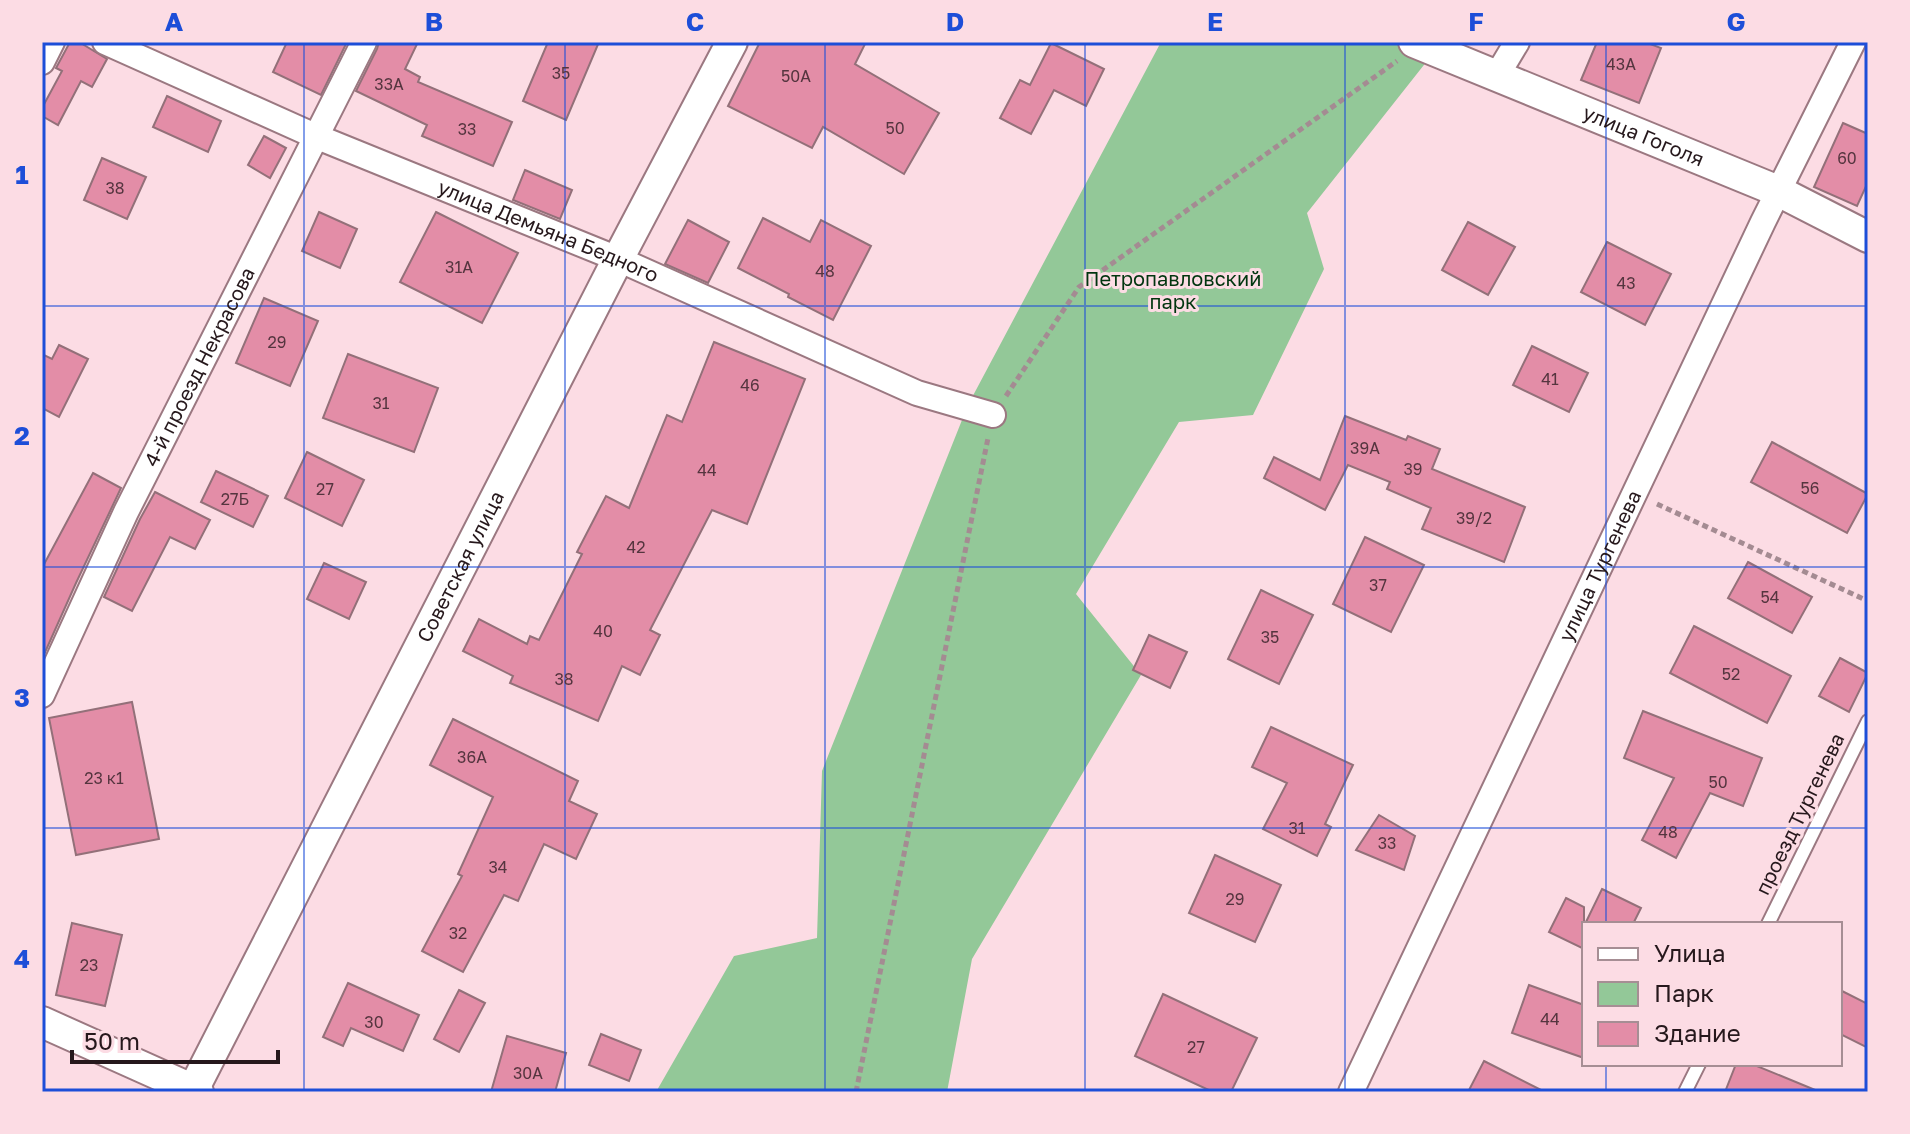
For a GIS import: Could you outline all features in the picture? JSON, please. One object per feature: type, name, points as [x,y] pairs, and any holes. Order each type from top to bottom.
[{"type":"street","points":[[42,62],[52,42]]},
{"type":"street","name":"улица Демьяна Бедного","points":[[105,42],[315,136],[618,259],[917,393],[993,415]]},
{"type":"street","name":"4-й проезд Некрасова","points":[[42,695],[126,512],[364,42]]},
{"type":"street","name":"Советская улица","points":[[194,1091],[618,259],[732,42]]},
{"type":"street","points":[[1496,77],[1517,42]]},
{"type":"street","name":"улица Тургенева","points":[[1351,1092],[1778,191],[1853,42]]},
{"type":"street","name":"улица Гоголя","points":[[1417,43],[1778,191],[1868,237]]},
{"type":"street","points":[[42,1022],[194,1091]]},
{"type":"lane","name":"проезд Тургенева","points":[[1769,922],[1868,721]]},
{"type":"lane","points":[[1685,1092],[1698,1066]]},
{"type":"path","points":[[856,1092],[993,415],[1079,287],[1417,43]]},
{"type":"path","points":[[1634,494],[1868,601]]},
{"type":"green space","name":"Петропавловский парк","points":[[1161,42],[1400,42],[1431,56],[1307,213],[1324,269],[1253,415],[1179,422],[1076,594],[1141,675],[972,959],[947,1092],[656,1092],[734,956],[817,938],[822,771],[968,405]]},
{"type":"building","points":[[70,42],[79,42],[107,59],[92,87],[81,81],[58,125],[42,116],[42,108],[62,71],[56,68]]},
{"type":"building","points":[[287,42],[347,42],[321,95],[273,72]]},
{"type":"building","points":[[379,42],[418,42],[405,69],[420,77],[418,82],[512,122],[493,166],[422,136],[427,125],[356,91]]},
{"type":"building","points":[[548,42],[599,42],[566,120],[523,101]]},
{"type":"building","points":[[760,42],[866,42],[855,64],[939,113],[904,174],[823,127],[812,148],[728,106]]},
{"type":"building","points":[[1597,42],[1645,42],[1661,48],[1639,103],[1581,80]]},
{"type":"building","points":[[1051,43],[1104,69],[1086,106],[1054,90],[1031,134],[1000,118],[1020,80],[1030,85]]},
{"type":"building","points":[[167,96],[221,121],[208,152],[153,127]]},
{"type":"building","points":[[1843,123],[1868,134],[1868,182],[1857,206],[1814,187]]},
{"type":"building","points":[[264,136],[286,148],[270,178],[248,165]]},
{"type":"building","points":[[102,158],[146,177],[127,219],[84,200]]},
{"type":"building","points":[[525,170],[572,190],[560,219],[513,200]]},
{"type":"building","points":[[319,212],[357,229],[340,268],[302,251]]},
{"type":"building","points":[[436,212],[518,253],[482,323],[400,282]]},
{"type":"building","points":[[763,218],[810,242],[821,220],[871,246],[833,320],[738,268]]},
{"type":"building","points":[[688,220],[729,242],[708,283],[665,264]]},
{"type":"building","points":[[1468,222],[1515,247],[1488,295],[1442,270]]},
{"type":"building","points":[[1607,242],[1671,274],[1645,325],[1581,292]]},
{"type":"building","points":[[264,298],[318,321],[290,386],[236,363]]},
{"type":"building","points":[[714,342],[805,379],[747,524],[712,510],[650,630],[660,635],[640,675],[622,666],[598,721],[510,683],[513,676],[463,651],[479,619],[527,644],[530,636],[539,640],[582,554],[577,552],[606,496],[629,508],[667,415],[682,422]]},
{"type":"building","points":[[59,345],[88,359],[59,417],[42,408],[42,354],[52,359]]},
{"type":"building","points":[[1532,346],[1588,373],[1569,412],[1513,385]]},
{"type":"building","points":[[348,354],[438,388],[414,452],[323,418]]},
{"type":"building","points":[[1345,416],[1406,440],[1408,436],[1440,449],[1432,469],[1525,507],[1504,562],[1422,529],[1431,508],[1387,489],[1390,482],[1348,465],[1325,510],[1264,478],[1274,457],[1320,480]]},
{"type":"building","points":[[1772,442],[1868,494],[1847,533],[1751,482]]},
{"type":"building","points":[[307,452],[364,480],[342,526],[285,498]]},
{"type":"building","points":[[216,471],[268,496],[253,527],[201,502]]},
{"type":"building","points":[[93,473],[121,488],[42,659],[42,568]]},
{"type":"building","points":[[155,492],[210,520],[195,549],[170,537],[132,611],[104,597]]},
{"type":"building","points":[[1365,537],[1424,565],[1391,632],[1333,604]]},
{"type":"building","points":[[1748,562],[1812,597],[1792,633],[1728,598]]},
{"type":"building","points":[[324,563],[366,582],[349,619],[307,599]]},
{"type":"building","points":[[1261,590],[1313,615],[1279,684],[1228,659]]},
{"type":"building","points":[[1694,626],[1791,676],[1767,723],[1670,673]]},
{"type":"building","points":[[1149,635],[1187,652],[1170,688],[1133,670]]},
{"type":"building","points":[[1840,658],[1868,673],[1849,712],[1819,696]]},
{"type":"building","points":[[132,702],[159,839],[76,855],[49,718]]},
{"type":"building","points":[[1643,711],[1762,758],[1743,806],[1710,793],[1676,858],[1642,840],[1674,778],[1624,758]]},
{"type":"building","points":[[453,719],[578,781],[569,801],[597,814],[576,859],[544,844],[518,901],[504,895],[463,972],[422,951],[462,876],[458,874],[493,797],[430,765]]},
{"type":"building","points":[[1271,727],[1353,765],[1325,824],[1331,827],[1317,856],[1263,829],[1287,783],[1252,767]]},
{"type":"building","points":[[1379,815],[1415,836],[1404,870],[1356,850]]},
{"type":"building","points":[[1215,855],[1281,885],[1255,942],[1189,913]]},
{"type":"building","points":[[1602,889],[1641,908],[1634,922],[1586,922]]},
{"type":"building","points":[[1566,898],[1584,907],[1582,948],[1549,932]]},
{"type":"building","points":[[72,923],[122,935],[105,1006],[56,995]]},
{"type":"building","points":[[348,983],[419,1015],[403,1051],[351,1028],[343,1046],[323,1037]]},
{"type":"building","points":[[1529,985],[1582,1004],[1582,1057],[1512,1033]]},
{"type":"building","points":[[459,990],[485,1003],[459,1052],[434,1039]]},
{"type":"building","points":[[1842,991],[1868,1004],[1868,1048],[1842,1035]]},
{"type":"building","points":[[1163,994],[1257,1038],[1231,1092],[1213,1092],[1135,1056]]},
{"type":"building","points":[[601,1034],[641,1050],[629,1081],[589,1065]]},
{"type":"building","points":[[507,1036],[566,1053],[555,1092],[491,1092]]},
{"type":"building","points":[[1484,1061],[1545,1092],[1468,1092]]},
{"type":"building","points":[[1735,1066],[1757,1066],[1820,1092],[1725,1092]]}]
